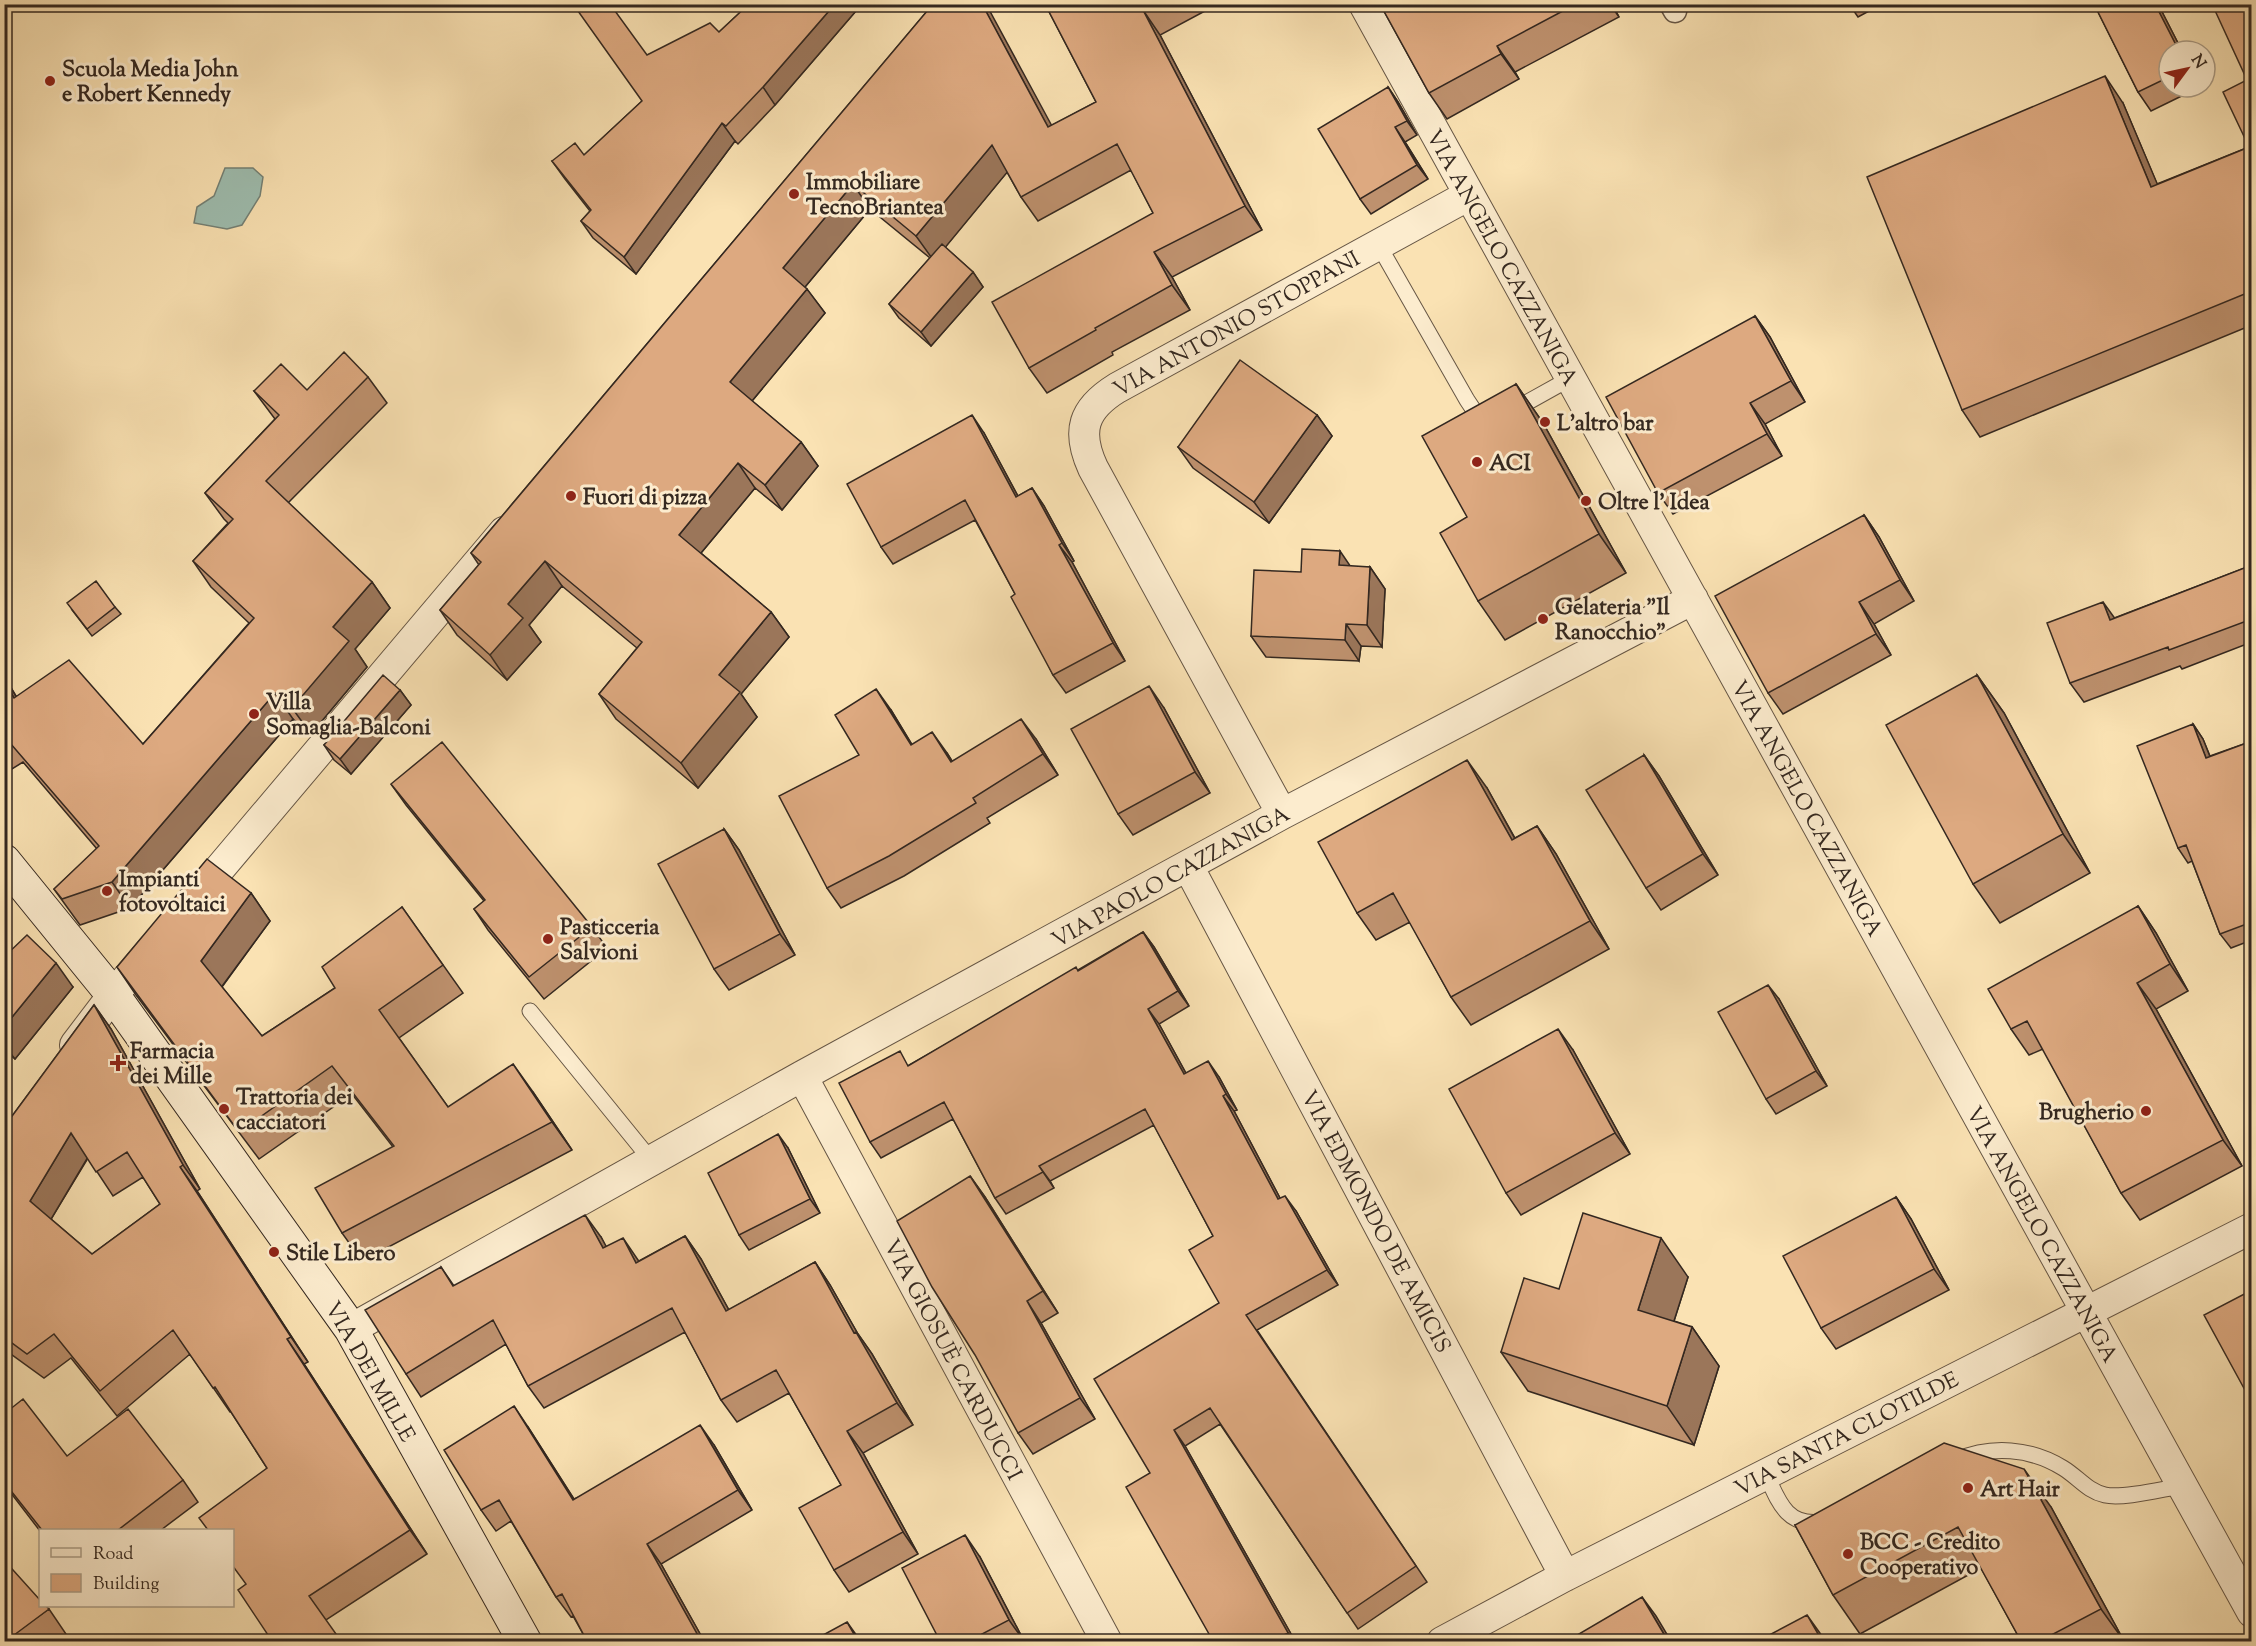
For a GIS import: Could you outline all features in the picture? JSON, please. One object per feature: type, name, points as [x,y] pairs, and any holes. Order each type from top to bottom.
[{"type":"main road","name":"VIA DEI MILLE","points":[[4,861],[113,995],[351,1329],[525,1641]]},
{"type":"street","name":"VIA ANGELO CAZZANIGA","points":[[1364,4],[2252,1612]]},
{"type":"street","name":"VIA ANTONIO STOPPANI","points":[[1282,814],[1093,468],[1083,435],[1089,413],[1097,402],[1117,387],[1469,195]]},
{"type":"street","points":[[59,1066],[113,995],[519,514]]},
{"type":"street","name":"VIA PAOLO CAZZANIGA","points":[[351,1329],[802,1076],[1282,814],[1693,599]]},
{"type":"street","name":"VIA EDMONDO DE AMICIS","points":[[1188,866],[1565,1576]]},
{"type":"street","name":"VIA GIOSUÈ CARDUCCI","points":[[802,1076],[1107,1641]]},
{"type":"street","name":"VIA SANTA CLOTILDE","points":[[1442,1641],[1565,1576],[2252,1228]]},
{"type":"lane","points":[[1378,244],[1477,415],[1491,419],[1504,415],[1570,378]]},
{"type":"lane","points":[[530,1011],[651,1160]]},
{"type":"lane","points":[[1942,1468],[1979,1453],[2010,1450],[2025,1453],[2062,1467],[2087,1488],[2105,1495],[2113,1496],[2182,1485]]},
{"type":"lane","points":[[1766,1474],[1781,1505],[1794,1518],[1804,1523],[1814,1523],[1836,1517]]},
{"type":"shaded area","points":[[225,168],[253,168],[263,177],[260,196],[242,225],[227,229],[194,223],[197,207],[214,196]]},
{"type":"building","points":[[573,4],[610,4],[647,55],[710,23],[719,32],[749,4],[835,4],[726,126],[722,123],[624,257],[581,221],[591,210],[552,161],[575,143],[584,155],[642,101]]},
{"type":"building","points":[[933,4],[982,4],[1048,127],[1096,102],[1045,4],[1154,4],[1143,10],[1245,206],[1154,252],[1172,285],[1029,368],[992,302],[1153,213],[1117,144],[1021,197],[992,145],[916,236],[853,184],[783,268],[807,289],[730,382],[801,442],[765,485],[738,463],[679,535],[771,612],[719,675],[740,692],[681,763],[599,694],[642,642],[545,561],[508,604],[523,618],[490,655],[440,610],[481,562],[471,553]]},
{"type":"building","points":[[1380,4],[1576,4],[1497,46],[1501,54],[1429,93]]},
{"type":"building","points":[[2094,4],[2155,4],[2173,39],[2157,39],[2157,83],[2138,92]]},
{"type":"building","points":[[2212,4],[2252,4],[2252,291],[1962,410],[1867,177],[2105,76],[2151,187],[2249,147],[2223,92],[2247,80]]},
{"type":"building","points":[[1388,87],[1407,121],[1395,127],[1417,165],[1360,199],[1318,129]]},
{"type":"building","points":[[942,244],[973,272],[921,332],[889,304]]},
{"type":"building","points":[[1755,316],[1791,381],[1750,403],[1767,434],[1658,493],[1606,397]]},
{"type":"building","points":[[344,352],[368,377],[266,481],[372,582],[333,627],[349,641],[292,708],[275,693],[112,882],[62,899],[54,889],[99,846],[4,736],[4,681],[14,698],[69,660],[143,744],[254,618],[193,561],[233,519],[205,493],[279,415],[254,391],[281,364],[307,390]]},
{"type":"building","points":[[1240,360],[1317,415],[1254,502],[1178,447]]},
{"type":"building","points":[[1516,384],[1599,534],[1478,601],[1440,533],[1467,517],[1422,436]]},
{"type":"building","points":[[972,415],[1016,497],[1032,488],[1062,543],[1059,545],[1113,643],[1053,675],[1011,597],[1015,594],[965,500],[881,547],[847,484]]},
{"type":"building","points":[[1864,515],[1900,580],[1859,602],[1876,634],[1768,693],[1715,596]]},
{"type":"building","points":[[1302,549],[1340,551],[1339,565],[1370,567],[1367,625],[1346,624],[1345,640],[1251,636],[1254,570],[1301,572]]},
{"type":"building","points":[[2252,565],[2252,619],[2070,683],[2047,623],[2103,602],[2110,620]]},
{"type":"building","points":[[96,581],[115,607],[87,629],[67,603]]},
{"type":"building","points":[[383,675],[400,690],[340,759],[324,745]]},
{"type":"building","points":[[1977,675],[2063,834],[1973,884],[1886,725]]},
{"type":"building","points":[[1149,686],[1195,772],[1118,814],[1071,729]]},
{"type":"building","points":[[876,689],[911,745],[932,732],[951,762],[1021,719],[1043,754],[973,798],[976,803],[889,856],[827,888],[779,796],[859,755],[835,715]]},
{"type":"building","points":[[2193,724],[2206,758],[2252,741],[2252,922],[2220,934],[2186,845],[2178,848],[2137,746]]},
{"type":"building","points":[[442,742],[592,927],[529,977],[474,909],[485,900],[391,784]]},
{"type":"building","points":[[1644,755],[1703,854],[1646,888],[1586,790]]},
{"type":"building","points":[[1467,760],[1512,840],[1537,826],[1590,921],[1451,997],[1393,893],[1357,913],[1318,842]]},
{"type":"building","points":[[724,829],[780,934],[714,969],[658,864]]},
{"type":"building","points":[[207,859],[251,893],[201,961],[262,1036],[335,988],[322,967],[402,907],[443,965],[379,1010],[448,1107],[513,1064],[552,1122],[342,1233],[315,1188],[394,1146],[332,1066],[239,1132],[117,967]]},
{"type":"building","name":"Brugherio","points":[[2138,906],[2170,964],[2137,983],[2223,1140],[2121,1193],[2027,1021],[2011,1029],[1988,989]]},
{"type":"building","points":[[1143,932],[1178,991],[1148,1009],[1184,1074],[1208,1061],[1226,1094],[1223,1096],[1278,1199],[1285,1196],[1327,1270],[1246,1315],[1416,1566],[1347,1613],[1210,1408],[1174,1430],[1288,1633],[1272,1641],[1213,1641],[1126,1487],[1150,1473],[1094,1379],[1219,1303],[1189,1250],[1213,1236],[1145,1109],[1039,1166],[1043,1172],[995,1198],[944,1102],[870,1142],[839,1083],[900,1051],[908,1066],[1076,967],[1078,971]]},
{"type":"building","points":[[27,935],[56,963],[4,1027],[4,957]]},
{"type":"building","points":[[1768,985],[1816,1071],[1766,1099],[1718,1012]]},
{"type":"building","points":[[94,1005],[183,1165],[180,1167],[291,1337],[287,1339],[410,1530],[309,1596],[341,1641],[272,1641],[238,1590],[246,1584],[234,1568],[234,1529],[207,1529],[199,1518],[267,1468],[215,1387],[213,1388],[173,1330],[100,1391],[54,1334],[27,1354],[4,1337],[4,1127]],"holes":[[[71,1133],[96,1172],[127,1152],[160,1204],[92,1254],[30,1201]]]},
{"type":"building","points":[[1558,1029],[1615,1133],[1506,1193],[1449,1089]]},
{"type":"building","points":[[778,1134],[810,1199],[739,1235],[708,1173]]},
{"type":"building","points":[[970,1176],[1043,1291],[1027,1301],[1080,1398],[1018,1433],[975,1355],[932,1287],[897,1221]]},
{"type":"building","points":[[1896,1197],[1934,1269],[1821,1328],[1783,1256]]},
{"type":"building","points":[[1583,1213],[1661,1238],[1638,1310],[1692,1327],[1667,1406],[1501,1352],[1524,1278],[1559,1289]]},
{"type":"building","points":[[585,1215],[603,1248],[623,1238],[636,1263],[685,1236],[726,1311],[815,1262],[854,1333],[856,1332],[897,1403],[847,1431],[903,1532],[834,1570],[799,1508],[841,1485],[776,1370],[721,1400],[672,1308],[528,1386],[493,1320],[406,1374],[365,1310],[441,1267],[453,1286]]},
{"type":"building","points":[[2252,1290],[2252,1403],[2204,1315]]},
{"type":"building","points":[[23,1399],[67,1456],[128,1409],[183,1480],[119,1529],[41,1529],[4,1482],[4,1414]]},
{"type":"building","points":[[514,1406],[573,1500],[700,1425],[738,1490],[647,1544],[701,1641],[587,1641],[562,1594],[556,1597],[499,1500],[481,1510],[444,1450]]},
{"type":"building","points":[[1944,1443],[2024,1469],[2101,1609],[2040,1641],[2021,1641],[1958,1527],[1833,1595],[1795,1525]]},
{"type":"building","points":[[965,1535],[1009,1620],[982,1634],[987,1641],[940,1641],[902,1568]]},
{"type":"building","points":[[4,1560],[39,1599],[39,1607],[49,1609],[4,1641]]},
{"type":"building","points":[[1642,1597],[1668,1641],[1567,1641]]},
{"type":"building","points":[[1807,1615],[1822,1641],[1758,1641]]},
{"type":"building","points":[[847,1622],[858,1641],[814,1640]]},
{"type":"place","name":"Scuola Media John e Robert Kennedy","points":[[50,81]]},
{"type":"place","name":"Immobiliare TecnoBriantea","points":[[794,194]]},
{"type":"place","name":"L'altro bar","points":[[1545,422]]},
{"type":"place","name":"ACI","points":[[1477,462]]},
{"type":"place","name":"Fuori di pizza","points":[[571,496]]},
{"type":"place","name":"Oltre l' Idea","points":[[1586,501]]},
{"type":"place","name":"Gelateria \"Il Ranocchio\"","points":[[1543,619]]},
{"type":"place","name":"Villa Somaglia-Balconi","points":[[254,714]]},
{"type":"place","name":"Impianti fotovoltaici","points":[[107,891]]},
{"type":"place","name":"Pasticceria Salvioni","points":[[548,939]]},
{"type":"place","name":"Farmacia dei Mille","points":[[118,1063]]},
{"type":"place","name":"Trattoria dei cacciatori","points":[[224,1109]]},
{"type":"place","name":"Brugherio","points":[[2146,1111]]},
{"type":"place","name":"Stile Libero","points":[[274,1252]]},
{"type":"place","name":"Art Hair","points":[[1968,1488]]},
{"type":"place","name":"BCC - Credito Cooperativo","points":[[1848,1554]]}]
